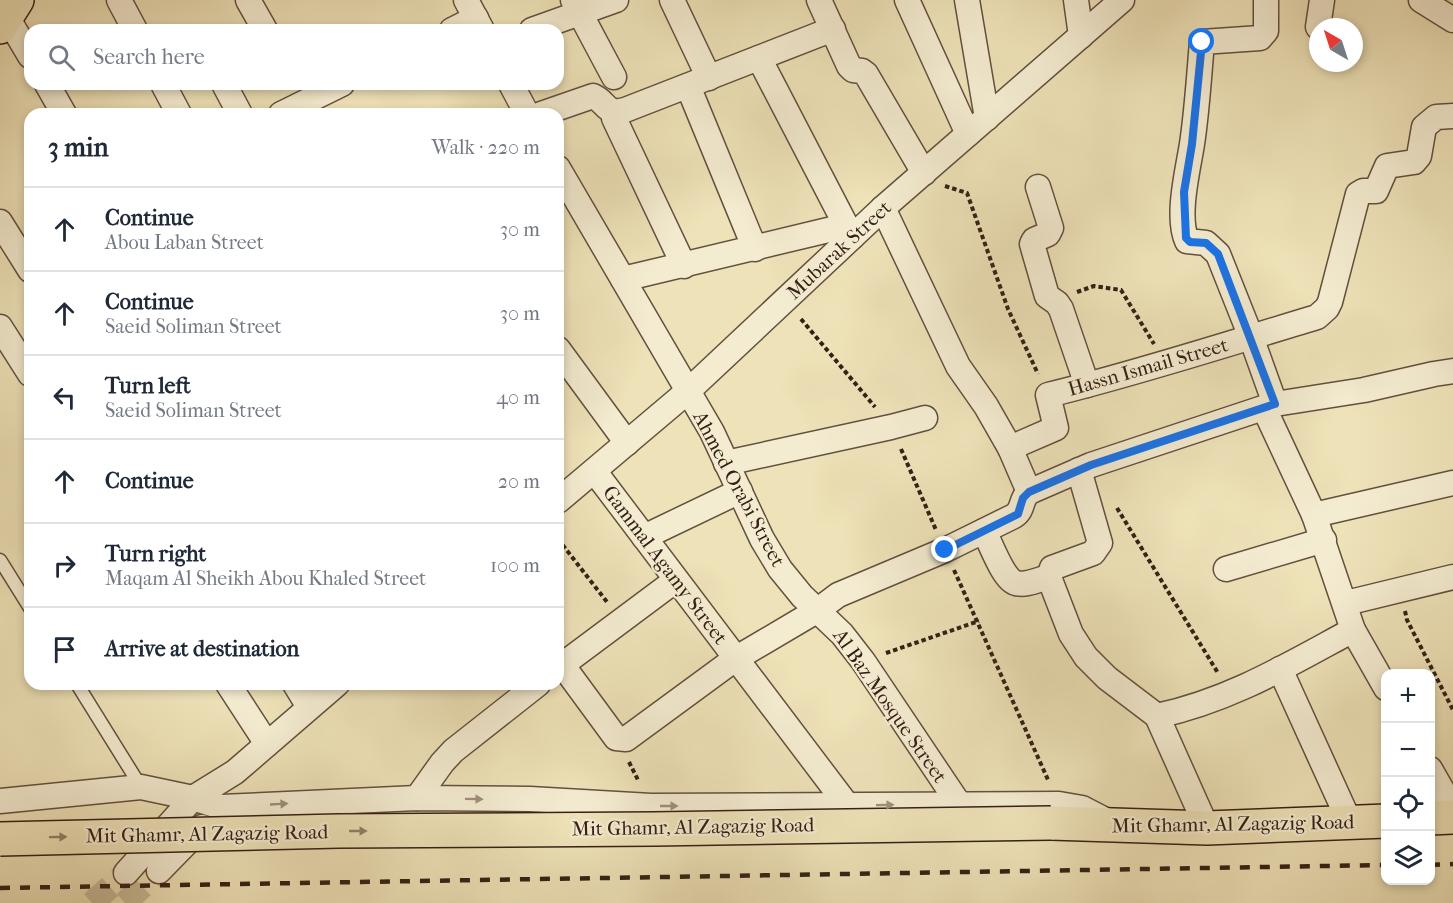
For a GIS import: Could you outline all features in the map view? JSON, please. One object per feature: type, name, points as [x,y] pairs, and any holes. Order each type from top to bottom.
[{"type":"highway","name":"Mit Ghamr, Al Zagazig Road","points":[[0,839],[339,831],[654,829],[1055,814],[1116,826],[1207,828],[1381,821]]},
{"type":"highway","points":[[1435,818],[1453,817]]},
{"type":"street","points":[[119,0],[132,24]]},
{"type":"street","points":[[248,0],[262,24]]},
{"type":"street","points":[[544,24],[577,7],[616,0]]},
{"type":"street","points":[[672,0],[755,249]]},
{"type":"street","points":[[819,0],[850,68],[866,74],[921,175]]},
{"type":"street","points":[[907,0],[968,134]]},
{"type":"street","points":[[967,0],[987,118]]},
{"type":"street","points":[[1076,0],[1081,36]]},
{"type":"street","name":"Mubarak Street","points":[[564,496],[687,392],[785,300],[849,231],[883,208],[1122,0]]},
{"type":"street","points":[[1266,0],[1266,31],[1260,38],[1204,41],[1184,192],[1186,238],[1190,242],[1206,243],[1218,254],[1251,337],[1270,406],[1324,540],[1353,630],[1381,679]]},
{"type":"street","points":[[1320,18],[1322,0]]},
{"type":"street","points":[[1421,0],[1453,20]]},
{"type":"street","points":[[577,7],[614,77]]},
{"type":"street","points":[[8,15],[24,45]]},
{"type":"street","points":[[462,24],[475,16]]},
{"type":"street","points":[[558,108],[593,96],[597,97],[608,109],[616,112],[833,29]]},
{"type":"street","points":[[623,279],[755,249],[849,231],[759,58]]},
{"type":"street","points":[[50,90],[60,108]]},
{"type":"street","points":[[166,90],[176,108]]},
{"type":"street","points":[[227,90],[237,108]]},
{"type":"street","points":[[291,108],[328,90]]},
{"type":"street","points":[[514,90],[524,108]]},
{"type":"street","points":[[616,112],[614,118],[684,266]]},
{"type":"street","name":"Hassn Ismail Street","points":[[1048,395],[1317,317],[1330,302],[1358,194],[1363,191],[1376,191],[1384,170],[1389,165],[1414,162],[1419,156],[1424,127],[1436,117],[1453,116]]},
{"type":"street","name":"Ahmed Orabi Street","points":[[564,178],[712,432],[762,539],[780,569],[802,596],[818,610]]},
{"type":"street","points":[[1038,188],[1051,228],[1048,234],[1034,240],[1032,244],[1047,296],[1061,309],[1087,385]]},
{"type":"street","points":[[883,208],[958,366],[1011,448],[1029,492]]},
{"type":"street","points":[[0,222],[24,260]]},
{"type":"street","points":[[0,327],[24,365]]},
{"type":"street","points":[[564,357],[627,444]]},
{"type":"street","points":[[564,670],[616,738],[626,739],[735,659],[818,610],[838,595],[945,550],[1018,514],[1023,498],[1029,492],[1079,470],[1270,406],[1364,390],[1453,371]]},
{"type":"street","points":[[1011,448],[1056,428],[1048,395]]},
{"type":"street","points":[[726,463],[925,418]]},
{"type":"street","points":[[1079,470],[1100,543],[1093,553],[1052,568],[1049,577],[1071,634],[1086,657],[1107,678],[1158,716],[1207,828]]},
{"type":"street","name":"Gammal Agamy Street","points":[[595,471],[847,805]]},
{"type":"street","points":[[1314,515],[1453,483]]},
{"type":"street","points":[[644,537],[740,491]]},
{"type":"street","points":[[984,531],[1005,573],[1012,581],[1017,584],[1049,577]]},
{"type":"street","points":[[1226,569],[1324,540]]},
{"type":"street","points":[[1346,603],[1453,577]]},
{"type":"street","points":[[564,661],[676,580]]},
{"type":"street","name":"Al Baz Mosque Street","points":[[818,610],[842,634],[863,661],[959,804]]},
{"type":"street","points":[[1158,716],[1182,711],[1231,694],[1353,630]]},
{"type":"street","points":[[1280,669],[1350,823]]},
{"type":"street","points":[[232,690],[267,744]]},
{"type":"street","points":[[299,690],[309,707]]},
{"type":"street","points":[[126,873],[193,798],[235,772],[330,690]]},
{"type":"street","points":[[417,798],[453,751],[530,690]]},
{"type":"street","points":[[159,871],[221,807],[229,793],[235,772]]},
{"type":"street","points":[[1435,776],[1453,809]]},
{"type":"street","points":[[0,801],[141,787],[193,798],[221,807],[417,798],[530,799],[651,806],[959,804],[1055,814]]},
{"type":"lane","points":[[0,560],[24,598]]},
{"type":"lane","points":[[81,690],[141,787]]},
{"type":"path","points":[[921,175],[967,193],[1008,309],[1048,395]]},
{"type":"path","points":[[1053,301],[1094,286],[1121,290],[1165,362]]},
{"type":"path","points":[[785,300],[891,427],[979,621],[1055,814]]},
{"type":"path","points":[[1115,505],[1231,694]]},
{"type":"path","points":[[564,547],[622,620]]},
{"type":"path","points":[[1401,589],[1407,620],[1453,710]]},
{"type":"path","points":[[863,661],[979,621]]},
{"type":"path","points":[[616,738],[651,806]]},
{"type":"tunnel","points":[[125,903],[159,871]]},
{"type":"tunnel","points":[[92,903],[126,873]]},
{"type":"railway","points":[[1435,865],[1453,864]]},
{"type":"railway","points":[[0,888],[1381,865]]},
{"type":"route","points":[[945,550],[1018,514],[1025,494],[1033,490],[1091,465],[1275,404],[1218,254],[1206,243],[1193,243],[1187,241],[1186,238],[1184,192],[1192,144],[1202,42]]}]
